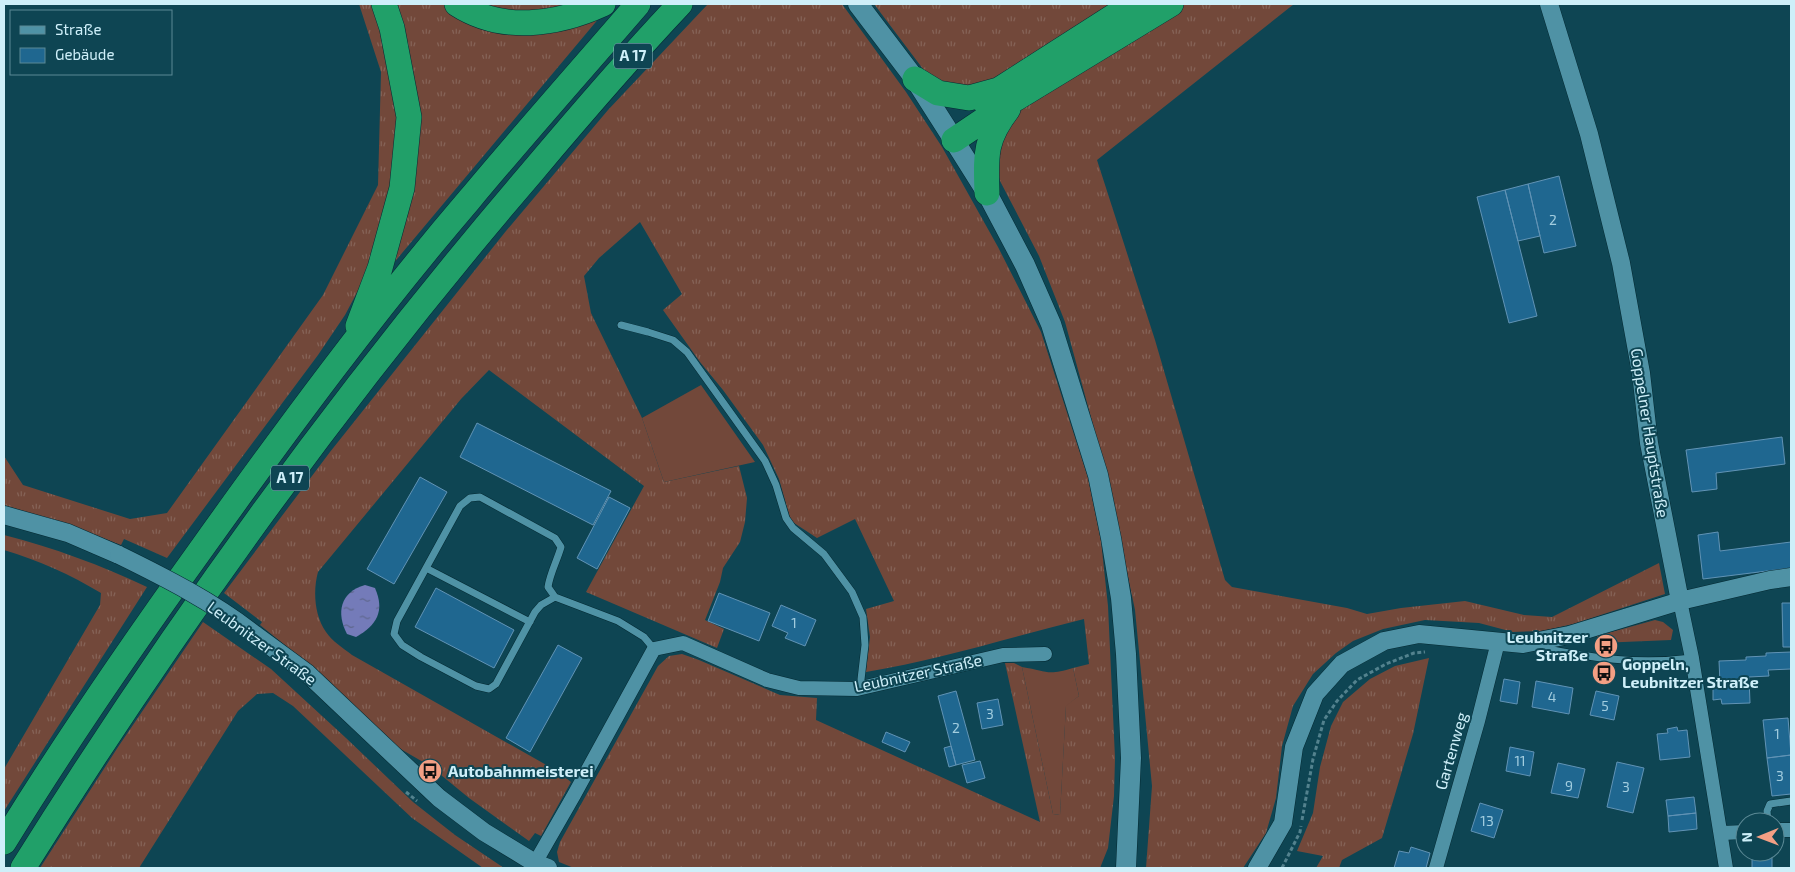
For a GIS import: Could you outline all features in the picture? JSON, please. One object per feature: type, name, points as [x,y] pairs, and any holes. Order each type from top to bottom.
[{"type":"highway","points":[[349,349],[380,268],[402,188],[410,117],[392,28],[384,4]]},
{"type":"highway","points":[[457,4],[490,19],[532,24],[569,18],[603,4]]},
{"type":"highway","name":"A 17","points":[[4,842],[70,738],[131,648],[248,484],[349,349],[468,201],[638,4]]},
{"type":"highway","name":"A 17","points":[[23,868],[96,753],[191,613],[244,538],[384,352],[486,226],[586,108],[680,4]]},
{"type":"highway","points":[[950,133],[1007,95],[1133,4]]},
{"type":"highway","points":[[915,79],[938,93],[969,98],[1007,95],[1171,4]]},
{"type":"highway","points":[[987,193],[986,158],[990,138],[1007,95]]},
{"type":"main road","points":[[858,4],[915,79],[950,133],[987,193],[1025,265],[1050,324],[1098,475],[1110,529],[1121,598],[1126,654],[1132,758],[1126,868]]},
{"type":"main road","points":[[1114,868],[1127,847]]},
{"type":"street","name":"Goppelner Hauptstraße","points":[[1549,4],[1589,134],[1621,263],[1641,373],[1649,443],[1692,658],[1722,833],[1726,868]]},
{"type":"street","name":"Leubnitzer Straße","points":[[4,515],[68,533],[120,555],[173,582],[234,618],[307,673],[439,798],[484,832],[542,866],[574,795],[654,649],[683,643],[767,680],[799,688],[860,688],[1003,654],[1045,654]]},
{"type":"street","points":[[1257,868],[1283,823],[1294,747],[1315,694],[1342,664],[1384,641],[1419,634],[1523,644],[1569,635],[1680,601],[1770,580],[1791,577]]},
{"type":"street","name":"Gartenweg","points":[[1436,868],[1478,721],[1498,642]]},
{"type":"street","points":[[1722,833],[1735,832]]},
{"type":"lane","points":[[621,325],[673,340],[687,352],[765,461],[776,485],[786,518],[793,528],[824,554],[852,592],[863,617],[865,644],[860,688]]},
{"type":"lane","points":[[555,597],[541,604],[535,612],[496,684],[489,689],[468,682],[402,645],[394,634],[397,621],[460,506],[470,498],[480,497],[554,538],[560,547],[558,561],[550,576],[548,587],[555,597],[618,622],[644,637],[654,649]]},
{"type":"lane","points":[[426,568],[530,622]]},
{"type":"lane","points":[[1523,644],[1606,659],[1664,662],[1692,658]]},
{"type":"lane","points":[[1768,812],[1770,804],[1791,801]]},
{"type":"path","points":[[1282,868],[1300,832],[1313,759],[1324,720],[1337,701],[1357,680],[1386,664],[1414,653],[1431,652]]},
{"type":"green space","points":[[359,4],[376,4],[395,75],[398,166],[370,268],[345,315],[318,355],[167,558],[124,539],[121,545],[72,526],[4,505],[4,456],[23,485],[130,519],[167,513],[323,295],[378,185],[381,72]]},
{"type":"green space","points":[[391,4],[443,4],[451,10],[605,11],[392,265],[406,214]]},
{"type":"green space","points":[[471,4],[587,4],[537,17]]},
{"type":"green space","points":[[708,4],[842,4],[906,92],[942,147],[998,247],[1041,332],[1088,478],[1101,541],[1108,606],[1115,758],[1114,796],[1108,848],[1100,868],[574,868],[559,862],[557,852],[560,842],[658,666],[669,656],[682,654],[780,695],[817,698],[816,720],[1040,822],[1005,663],[1014,663],[1022,667],[1053,814],[1060,815],[1066,705],[1079,696],[1073,668],[1089,664],[1084,619],[948,655],[866,672],[870,637],[866,609],[894,601],[855,519],[817,538],[791,521],[779,479],[763,445],[663,310],[682,294],[640,222],[599,258],[584,276],[591,313],[642,418],[664,482],[739,466],[747,498],[745,522],[740,542],[723,568],[720,582],[705,620],[724,629],[717,648],[586,592],[644,486],[489,370],[461,399],[318,572],[316,579],[315,594],[319,618],[326,632],[338,644],[352,655],[557,771],[571,782],[541,836],[535,833],[529,841],[469,798],[430,766],[392,744],[312,667],[260,625],[262,622],[224,593],[330,452],[506,231],[608,110]]},
{"type":"green space","points":[[874,4],[1120,4],[982,88],[937,82],[923,69]]},
{"type":"green space","points":[[1184,4],[1294,4],[1097,160],[1155,340],[1225,580],[1232,587],[1347,608],[1367,614],[1465,601],[1524,615],[1552,617],[1659,563],[1665,594],[1573,624],[1542,631],[1513,632],[1479,623],[1425,620],[1383,629],[1353,641],[1336,653],[1313,674],[1293,706],[1282,746],[1276,798],[1266,833],[1243,868],[1146,868],[1152,786],[1135,610],[1107,476],[1065,322],[1039,256],[1000,181],[994,158],[996,141],[1024,104]]},
{"type":"green space","points":[[701,385],[755,462],[664,482],[642,418]]},
{"type":"green space","points":[[4,535],[77,558],[147,587],[4,811],[4,769],[100,605],[101,593],[54,568],[4,550]]},
{"type":"green space","points":[[1655,620],[1663,622],[1673,630],[1671,640],[1599,643],[1597,636]]},
{"type":"green space","points":[[203,622],[271,669],[413,802],[455,835],[504,868],[483,868],[412,818],[293,706],[273,693],[257,694],[238,711],[139,868],[40,868],[118,747]]},
{"type":"green space","points":[[1429,658],[1413,734],[1382,838],[1342,860],[1339,868],[1316,868],[1323,856],[1297,851],[1313,813],[1320,767],[1331,726],[1343,702],[1370,679],[1395,666]]},
{"type":"green space","points":[[1022,667],[1052,672],[1073,668],[1079,696],[1066,706],[1060,815],[1053,814]]},
{"type":"water","points":[[365,585],[375,588],[378,596],[379,610],[377,617],[369,628],[356,637],[347,634],[342,618],[342,604],[350,593]]},
{"type":"building","points":[[1559,176],[1576,246],[1544,253],[1528,184]]},
{"type":"building","points":[[1528,184],[1540,236],[1518,241],[1505,190]]},
{"type":"building","points":[[1505,190],[1537,316],[1509,323],[1477,197]]},
{"type":"building","points":[[477,423],[611,491],[593,525],[460,457]]},
{"type":"building","points":[[1782,437],[1785,464],[1716,473],[1717,489],[1692,492],[1686,450]]},
{"type":"building","points":[[420,477],[447,492],[394,584],[367,569]]},
{"type":"building","points":[[609,497],[630,508],[597,569],[577,558]]},
{"type":"building","points":[[1718,532],[1720,551],[1791,542],[1791,568],[1703,579],[1698,535]]},
{"type":"building","points":[[436,588],[514,630],[494,668],[415,627]]},
{"type":"building","points":[[719,593],[770,613],[759,641],[708,621]]},
{"type":"building","points":[[1782,603],[1791,603],[1791,647],[1783,647]]},
{"type":"building","points":[[781,605],[816,620],[805,646],[785,638],[788,633],[772,626]]},
{"type":"building","points":[[558,645],[582,658],[530,752],[506,738]]},
{"type":"building","points":[[1791,652],[1791,669],[1768,670],[1769,676],[1749,677],[1750,703],[1722,704],[1721,699],[1713,700],[1713,683],[1720,683],[1719,661],[1746,660],[1746,657],[1766,656],[1766,653]]},
{"type":"building","points":[[1504,679],[1520,682],[1517,704],[1500,701]]},
{"type":"building","points":[[1536,681],[1573,688],[1569,714],[1532,707]]},
{"type":"building","points":[[956,691],[975,760],[956,765],[938,696]]},
{"type":"building","points":[[1596,691],[1619,696],[1614,720],[1590,715]]},
{"type":"building","points":[[998,699],[1003,725],[982,729],[977,703]]},
{"type":"building","points":[[1788,718],[1791,755],[1767,758],[1763,720]]},
{"type":"building","points":[[1677,727],[1678,731],[1687,730],[1690,757],[1660,760],[1657,734],[1668,733],[1667,729]]},
{"type":"building","points":[[886,732],[910,742],[905,752],[882,742]]},
{"type":"building","points":[[951,746],[956,765],[949,767],[944,748]]},
{"type":"building","points":[[1510,747],[1534,752],[1530,776],[1506,771]]},
{"type":"building","points":[[1791,755],[1791,794],[1772,796],[1767,758]]},
{"type":"building","points":[[980,761],[985,778],[967,783],[962,765]]},
{"type":"building","points":[[1617,762],[1644,768],[1633,813],[1607,807]]},
{"type":"building","points":[[1558,763],[1585,769],[1578,798],[1551,793]]},
{"type":"building","points":[[1694,797],[1696,813],[1668,816],[1666,800]]},
{"type":"building","points":[[1480,803],[1503,810],[1494,838],[1471,831]]},
{"type":"building","points":[[1696,813],[1697,829],[1669,832],[1668,816]]},
{"type":"building","points":[[1411,847],[1430,853],[1426,868],[1394,868],[1399,851],[1409,853]]},
{"type":"building","points":[[1752,862],[1772,862],[1772,868],[1752,868]]},
{"type":"place","name":"Leubnitzer Straße","points":[[1606,646]]},
{"type":"place","name":"Goppeln, Leubnitzer Straße","points":[[1604,673]]},
{"type":"place","name":"Autobahnmeisterei","points":[[430,771]]}]
